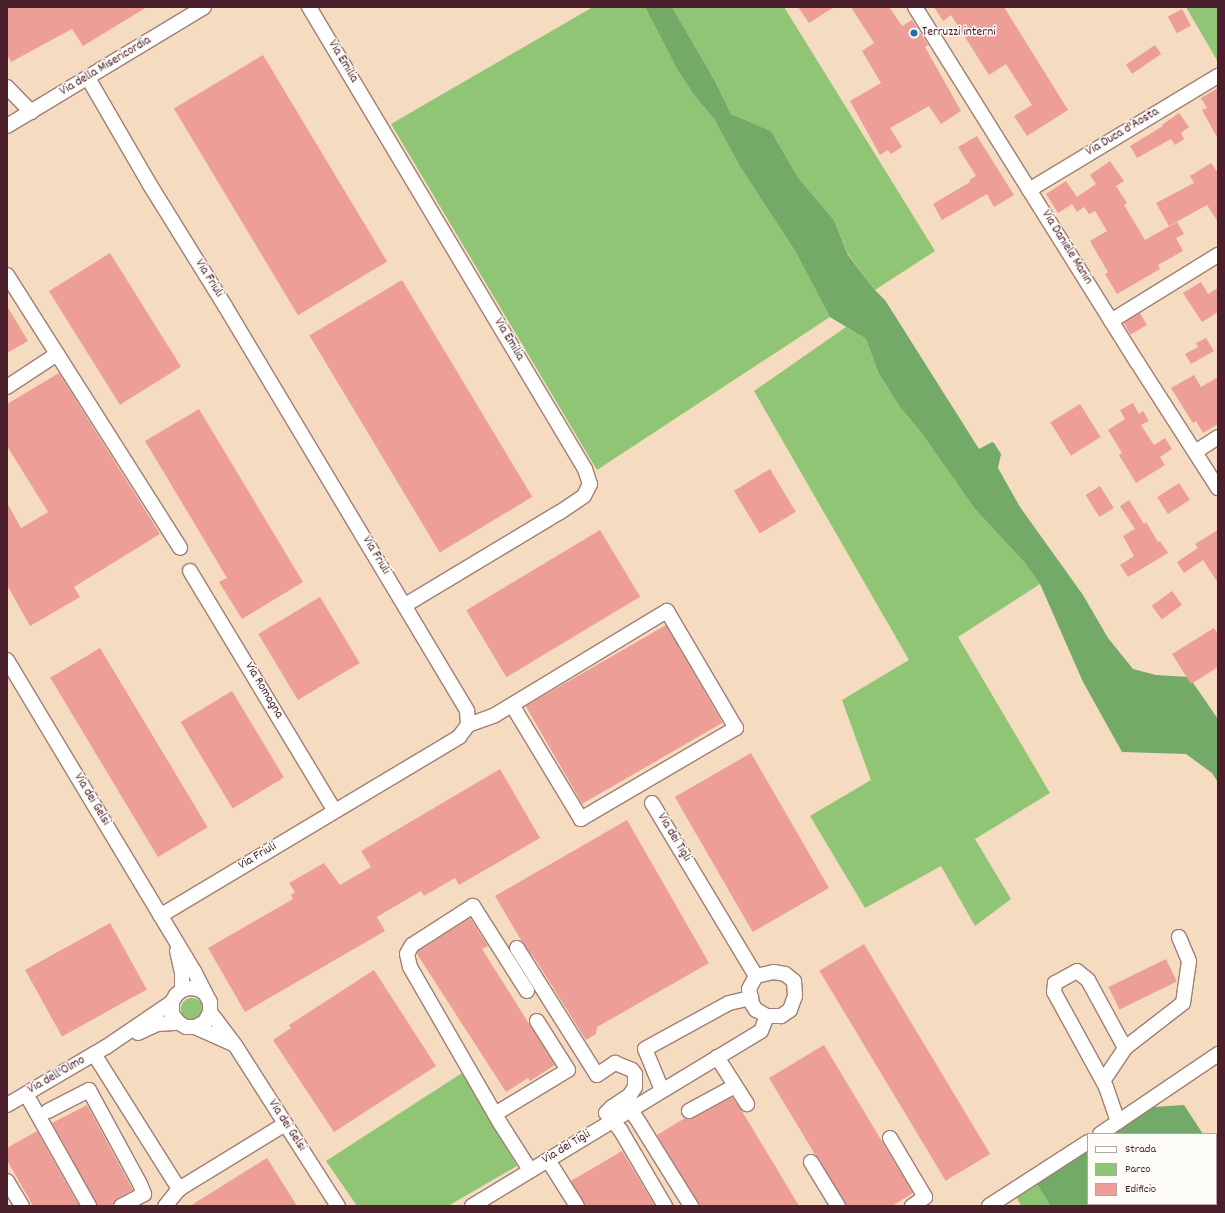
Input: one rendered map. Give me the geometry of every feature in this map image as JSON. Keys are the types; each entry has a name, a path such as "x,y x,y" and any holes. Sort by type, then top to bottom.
{"street":[{"name":"Via della Misericordia","path":"7,126 204,7"},
{"name":"Via Emilia","path":"309,7 581,462 590,484 584,496 566,508 405,605"},
{"name":"Via Daniele Manin","path":"915,7 1218,488"},
{"name":"Via Duca d'Aosta","path":"1029,190 1218,76"},
{"name":"Via Friuli","path":"88,78 150,185 405,605 467,711 468,725 459,737 160,916"},
{"path":"7,87 31,112"},
{"path":"1111,320 1218,255"},
{"path":"7,275 180,548"},
{"path":"7,387 57,354"},
{"path":"1195,452 1218,437"},
{"name":"Via Romagna","path":"190,571 335,811"},
{"path":"468,725 496,715 512,705 667,611 736,728 581,819 512,705"},
{"name":"Via dei Gelsi","path":"7,660 176,941 205,993"},
{"name":"Via dei Tigli","path":"652,803 756,976"},
{"path":"527,991 473,906 412,945 407,954 410,967 495,1114 530,1170"},
{"path":"1103,1080 1126,1048 1183,1003 1189,961 1179,937"},
{"path":"176,941 182,973 182,990"},
{"path":"516,948 597,1075 615,1063 632,1070 635,1074 635,1087 630,1095 606,1113 611,1121 621,1131 666,1206"},
{"path":"1118,1122 1115,1108 1103,1080 1054,992 1055,984 1077,971 1088,980 1126,1048"},
{"path":"774,972 785,974 794,981 795,996 790,1010 781,1016 767,1016 756,1010 752,1004 749,988 756,976 774,972"},
{"path":"195,1027 205,1022 210,1012 210,1002 205,993 198,989 190,988 182,990 176,995 172,1002 172,1014 179,1023 186,1027 195,1027 235,1045"},
{"path":"662,1090 645,1049 729,1003 751,998"},
{"name":"Via dell'Olmo","path":"7,1105 100,1050 172,1002"},
{"name":"Via dei Gelsi","path":"210,1012 235,1045 338,1206"},
{"name":"Via dei Tigli","path":"472,1206 761,1031 767,1016"},
{"path":"495,1114 568,1070 537,1020"},
{"name":"Via dell'Olmo","path":"100,1050 157,1024 179,1023"},
{"path":"100,1050 174,1200 285,1124"},
{"path":"1102,1133 1218,1054"},
{"path":"717,1057 747,1104"},
{"path":"690,1111 735,1086"},
{"path":"48,1112 89,1090 144,1194 122,1206"},
{"path":"26,1094 89,1206"},
{"path":"630,1110 691,1206"},
{"path":"890,1138 925,1197 912,1206"},
{"path":"989,1206 1087,1143"},
{"path":"548,1160 577,1206"},
{"path":"811,1162 838,1206"},
{"path":"7,1181 22,1206"}],"green space":[{"path":"593,7 645,7 677,69 694,95 714,119 739,165 795,251 830,317 597,470 391,124"},
{"path":"645,7 672,7 715,81 731,114 771,131 799,179 834,220 848,255 875,290 885,300 979,449 992,442 994,443 1001,454 998,468 1020,507 1083,595 1108,638 1133,669 1156,675 1189,677 1218,719 1218,782 1212,773 1186,754 1122,752 1083,682 1040,584 1025,563 975,509 920,431 899,406 878,372 866,339 830,317 795,251 739,165 714,119 694,95 677,69"},
{"path":"672,7 784,7 935,251 875,290 848,254 834,220 799,179 771,131 731,114 715,81"},
{"path":"1186,7 1218,7 1218,62"},
{"path":"846,327 866,339 878,372 899,406 920,431 975,509 1025,563 1040,584 958,637 1050,793 975,839 1011,899 975,926 941,866 865,908 810,816 871,780 842,700 909,660 754,391"},
{"path":"192,998 200,1001 203,1009 200,1017 192,1020 184,1017 181,1009 184,1001"},
{"path":"462,1073 517,1166 448,1206 357,1206 326,1161"},
{"path":"1184,1105 1202,1133 1110,1133 1153,1107"},
{"path":"1087,1147 1087,1205 1094,1205 1051,1206 1034,1179"},
{"path":"1217,1156 1218,1206 1184,1206 1217,1205"},
{"path":"1034,1179 1087,1204 1087,1205 1215,1206 1021,1206 1016,1196"}],"building":[{"path":"7,7 147,7 83,46 72,29 11,62 7,54"},
{"path":"798,7 834,7 809,23"},
{"path":"851,7 889,7 902,26 912,20 928,45 925,47 961,111 941,124 929,106 890,128 902,147 891,154 888,150 880,155 850,101 881,83 862,51 874,43"},
{"path":"934,7 1004,7 1068,110 1027,136 1014,116 1032,105 1006,64 989,75 951,15 943,21"},
{"path":"1182,9 1191,26 1177,33 1168,17"},
{"path":"1155,45 1161,54 1132,74 1126,65"},
{"path":"263,55 387,262 298,315 174,109"},
{"path":"1218,88 1218,139 1202,110 1207,108 1201,98"},
{"path":"1179,113 1189,127 1181,133 1184,139 1175,145 1171,139 1137,158 1130,146 1163,126 1162,125"},
{"path":"977,136 1014,195 994,207 987,194 942,220 933,204 970,182 969,180 976,176 958,147"},
{"path":"1110,161 1124,181 1116,186 1127,203 1124,205 1145,240 1177,222 1184,234 1176,238 1183,251 1158,265 1160,269 1117,294 1105,274 1108,272 1090,241 1107,231 1095,211 1089,214 1084,207 1077,212 1072,204 1058,213 1046,194 1066,181 1077,197 1096,184 1090,175"},
{"path":"1211,163 1218,173 1218,222 1207,205 1169,226 1156,203 1194,183 1190,176"},
{"path":"110,253 181,367 120,405 49,291"},
{"path":"402,280 532,497 440,552 309,336"},
{"path":"1201,282 1208,294 1218,288 1218,312 1202,322 1183,293"},
{"path":"7,306 28,341 7,353"},
{"path":"1140,313 1147,325 1131,335 1124,323"},
{"path":"1206,338 1214,351 1191,364 1185,354 1198,347 1196,343"},
{"path":"59,373 160,534 74,587 80,597 30,626 7,585 7,503 21,528 48,512 7,446 7,404"},
{"path":"1194,375 1201,387 1218,377 1218,424 1203,433 1196,421 1193,423 1171,388"},
{"path":"1133,403 1139,414 1143,411 1149,421 1141,425 1154,445 1165,438 1172,449 1160,457 1165,465 1136,483 1119,455 1122,453 1108,430 1125,419 1120,410"},
{"path":"1080,404 1101,437 1071,456 1050,423"},
{"path":"199,409 303,582 242,619 219,582 227,578 145,441"},
{"path":"770,469 796,512 760,533 734,491"},
{"path":"1179,483 1190,500 1168,514 1157,497"},
{"path":"1100,486 1114,508 1099,517 1086,495"},
{"path":"1129,500 1144,524 1146,522 1158,542 1160,541 1168,553 1128,577 1120,565 1134,556 1123,536 1135,529 1120,506"},
{"path":"600,530 640,597 506,677 466,610"},
{"path":"1218,530 1218,583 1203,560 1184,573 1177,562 1198,548 1195,544"},
{"path":"1172,591 1182,605 1162,619 1152,606"},
{"path":"320,597 360,663 298,700 258,634"},
{"path":"666,625 722,723 582,804 526,706"},
{"path":"1214,628 1218,634 1218,667 1191,684 1172,654"},
{"path":"100,648 208,827 158,857 50,678"},
{"path":"232,691 284,778 233,808 181,722"},
{"path":"751,753 829,888 753,932 675,797"},
{"path":"500,769 540,838 459,885 455,878 424,896 421,891 377,917 385,931 245,1012 208,948 293,899 291,895 295,892 289,883 324,863 340,885 371,867 361,851"},
{"path":"627,820 709,963 597,1027 596,1034 586,1040 537,962 521,940 495,896"},
{"path":"470,918 488,946 482,949 555,1065 530,1081 528,1078 506,1092 417,954 418,951"},
{"path":"110,923 147,989 62,1036 25,970"},
{"path":"864,944 990,1154 946,1181 819,971"},
{"path":"1166,959 1177,981 1119,1010 1108,987"},
{"path":"374,970 436,1066 334,1132 273,1040 291,1028 289,1025"},
{"path":"824,1045 913,1193 892,1206 846,1206 769,1078"},
{"path":"732,1097 799,1206 699,1206 657,1135 685,1118 693,1118"},
{"path":"87,1105 133,1190 117,1199 111,1206 97,1206 52,1123"},
{"path":"37,1131 79,1206 33,1206 7,1160 7,1148"},
{"path":"622,1151 655,1206 585,1206 571,1181"},
{"path":"267,1158 297,1206 190,1206"}],"place":[{"name":"Terruzzi interni","path":"914,33"}]}
